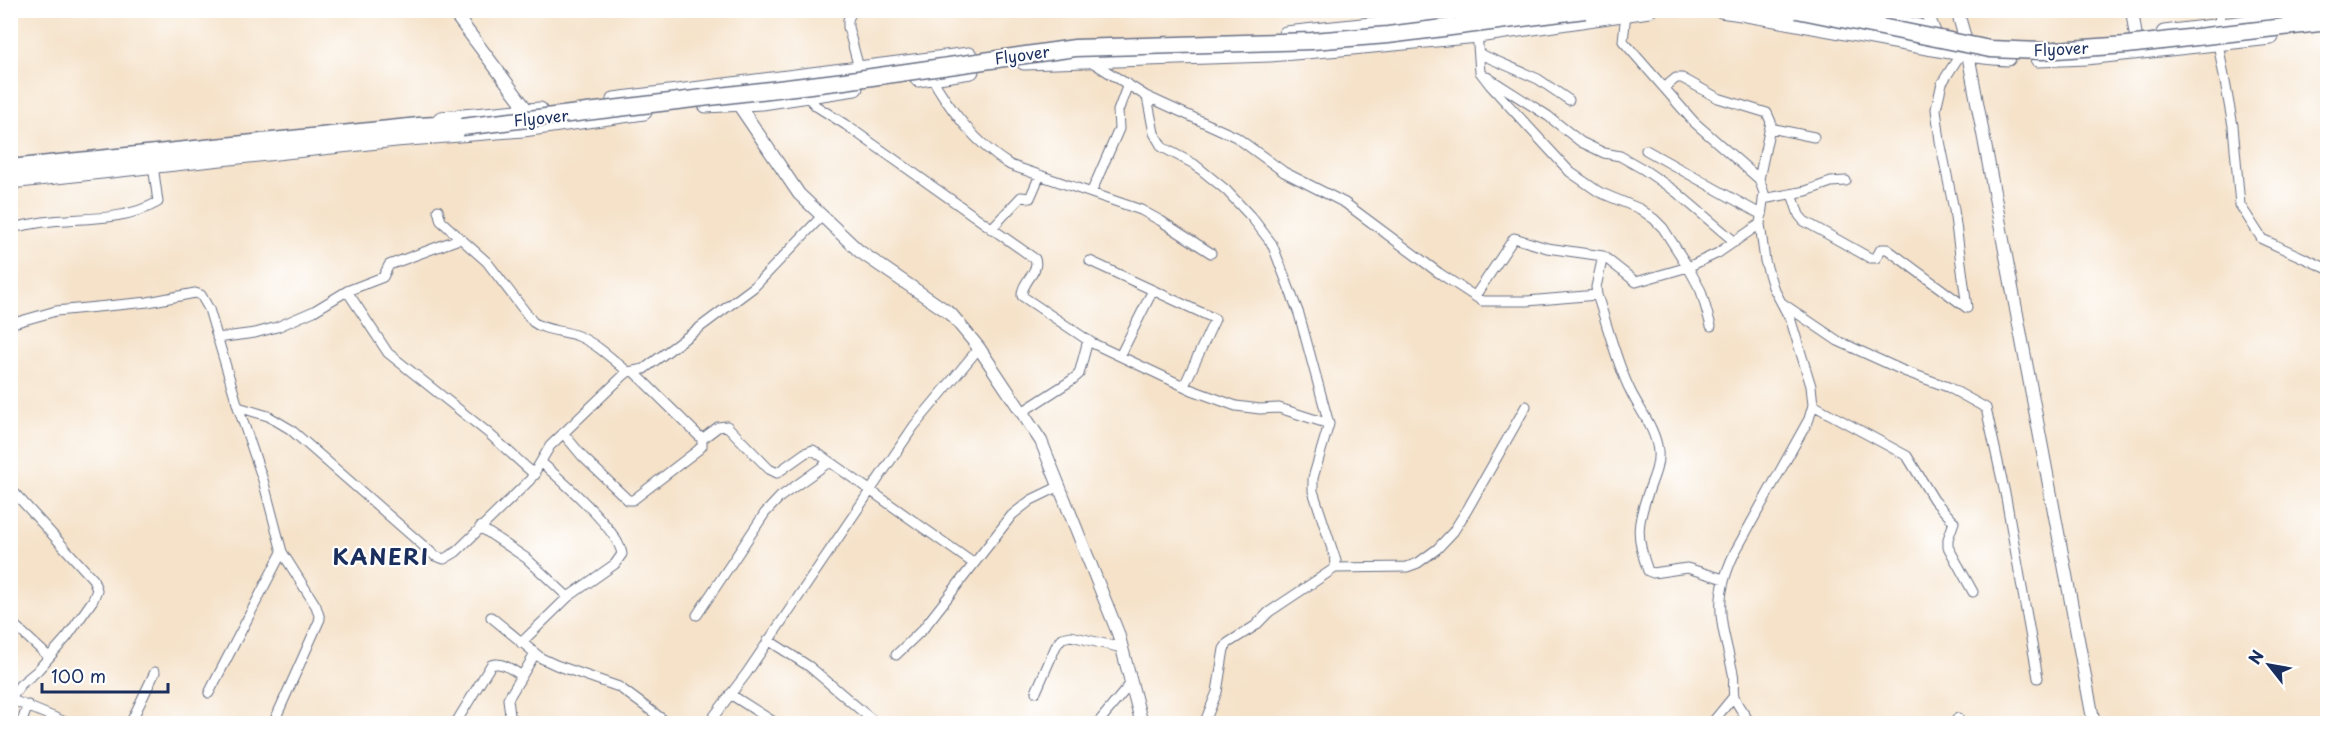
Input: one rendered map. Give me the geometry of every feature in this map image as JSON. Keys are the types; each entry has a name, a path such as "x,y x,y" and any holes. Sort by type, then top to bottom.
{"highway":[{"name":"Flyover","path":"10,175 462,127 844,81 1075,48 1312,41 1388,35 1585,10"},
{"name":"Flyover","path":"1797,10 1990,49 2042,51 2127,45 2328,22"},
{"name":"Flyover","path":"10,168 419,126 453,124 462,127"}],"main road":[{"path":"76,161 96,153 529,111 1084,41 1302,33 1395,17 1475,15 1514,10"},
{"path":"10,181 396,138 537,127 682,106 737,103 805,95 1028,62 1270,54 1478,34 1649,10"},
{"path":"1722,10 1962,45 1987,40 2042,52"},
{"path":"1846,10 1934,31 1988,57 2137,44 2218,43 2328,30"},
{"path":"2137,44 2219,18 2328,13"}],"street":[{"path":"452,10 529,111 537,127"},
{"path":"842,10 850,15 864,86"},
{"path":"1926,10 1934,31"},
{"path":"1957,10 2094,723"},
{"path":"2132,10 2137,44"},
{"path":"1626,12 1623,41 1694,122 1759,179 1764,193 1761,219 1764,261 1773,287 1791,321 1802,351 1813,405 1809,419 1735,552 1724,579 1719,607 1734,678 1734,696 1751,723"},
{"path":"1475,15 1480,72 1570,172 1599,192 1640,209 1663,228 1701,291 1711,326"},
{"path":"1395,17 1401,42"},
{"path":"2219,18 2218,43 2233,126 2240,206 2262,240 2328,269"},
{"path":"1084,41 1088,59 1147,97 1236,137 1284,172 1345,203 1439,273 1482,301 1527,301 1597,295"},
{"path":"1792,194 1799,215 1804,221 1870,258 1876,258 1881,249 1887,249 1967,308 1954,210 1936,109 1942,82 1958,58 1962,45"},
{"path":"1480,54 1538,79 1569,100"},
{"path":"924,61 931,77 957,116 998,158 1010,165 1151,215 1211,253"},
{"path":"1480,72 1548,116 1581,142 1604,153 1620,156 1643,169 1675,191 1735,242"},
{"path":"797,77 805,95 816,106 1035,259 1037,263 1022,291 1025,299 1088,340 1184,386 1236,406 1260,409 1279,408 1329,424"},
{"path":"1664,88 1679,77 1718,98 1767,112 1771,123 1759,179"},
{"path":"1091,193 1119,129 1118,111 1128,84"},
{"path":"727,86 799,194 859,251 951,314 978,348 1041,441 1114,623 1142,723"},
{"path":"1147,97 1154,133 1162,147 1194,164 1226,190 1272,244 1299,314 1329,424 1313,478 1313,491 1336,561 1335,568"},
{"path":"1770,128 1814,137"},
{"path":"1646,150 1761,219"},
{"path":"10,228 50,221 96,218 140,210 153,205 158,202 153,165"},
{"path":"991,229 1021,197 1030,198 1040,175"},
{"path":"1763,199 1792,194 1831,182 1846,181"},
{"path":"438,210 441,221 487,262 533,322 543,328 580,337 595,345 631,372 702,439 702,446 633,500 628,500 563,433"},
{"path":"238,406 268,416 290,429 440,558 444,559 456,552 535,475 545,453 563,433 631,372 644,369 754,287 822,216"},
{"path":"1475,296 1514,238 1547,248 1603,256 1636,282 1688,267 1718,253 1735,242 1761,219"},
{"path":"217,338 255,333 286,323 314,311 347,291 383,277 389,265 459,238"},
{"path":"1603,256 1596,286 1597,295 1629,389 1650,424 1656,440 1658,464 1641,513 1638,531 1648,571 1653,573 1687,568 1724,579"},
{"path":"1090,261 1216,321 1184,386"},
{"path":"1120,356 1153,290"},
{"path":"347,291 388,353 487,432 535,475"},
{"path":"10,324 56,310 148,302 195,293 206,299 263,480 282,552 316,606 320,619 273,723"},
{"path":"1780,301 1838,341 1904,371 1948,387 1986,408 2006,498 2038,678"},
{"path":"1022,412 1072,381 1079,374 1088,340"},
{"path":"708,723 768,640 914,426 978,348"},
{"path":"1813,405 1907,456 1930,493 1954,522 1948,539 1948,547 1973,592"},
{"path":"1204,723 1217,692 1224,648 1228,643 1246,633 1269,612 1335,568 1407,567 1419,563 1437,549 1453,532 1467,510 1526,406"},
{"path":"702,439 718,427 727,426 769,469 777,473 809,450 816,451 973,563"},
{"path":"521,643 568,597 615,564 620,558 621,548 579,496 541,462"},
{"path":"698,615 765,513 780,497 830,462"},
{"path":"896,655 923,629 1012,515 1032,500 1060,486"},
{"path":"10,488 95,584 97,590 93,600 68,637 20,685 11,699 70,723"},
{"path":"480,527 526,558 568,597"},
{"path":"209,693 282,552"},
{"path":"491,617 535,654 556,665 619,687 669,723"},
{"path":"10,621 49,657"},
{"path":"1036,692 1062,638 1071,636 1122,648"},
{"path":"768,640 810,667 877,723"},
{"path":"511,723 508,699 535,654"},
{"path":"454,723 491,665 496,663 503,665 521,675"},
{"path":"130,723 155,672"},
{"path":"1097,723 1131,683"},
{"path":"730,694 777,723"},
{"path":"1711,723 1734,696"},
{"path":"21,723 28,705"}],"district":[{"name":"KANERI","path":"381,557"}]}
